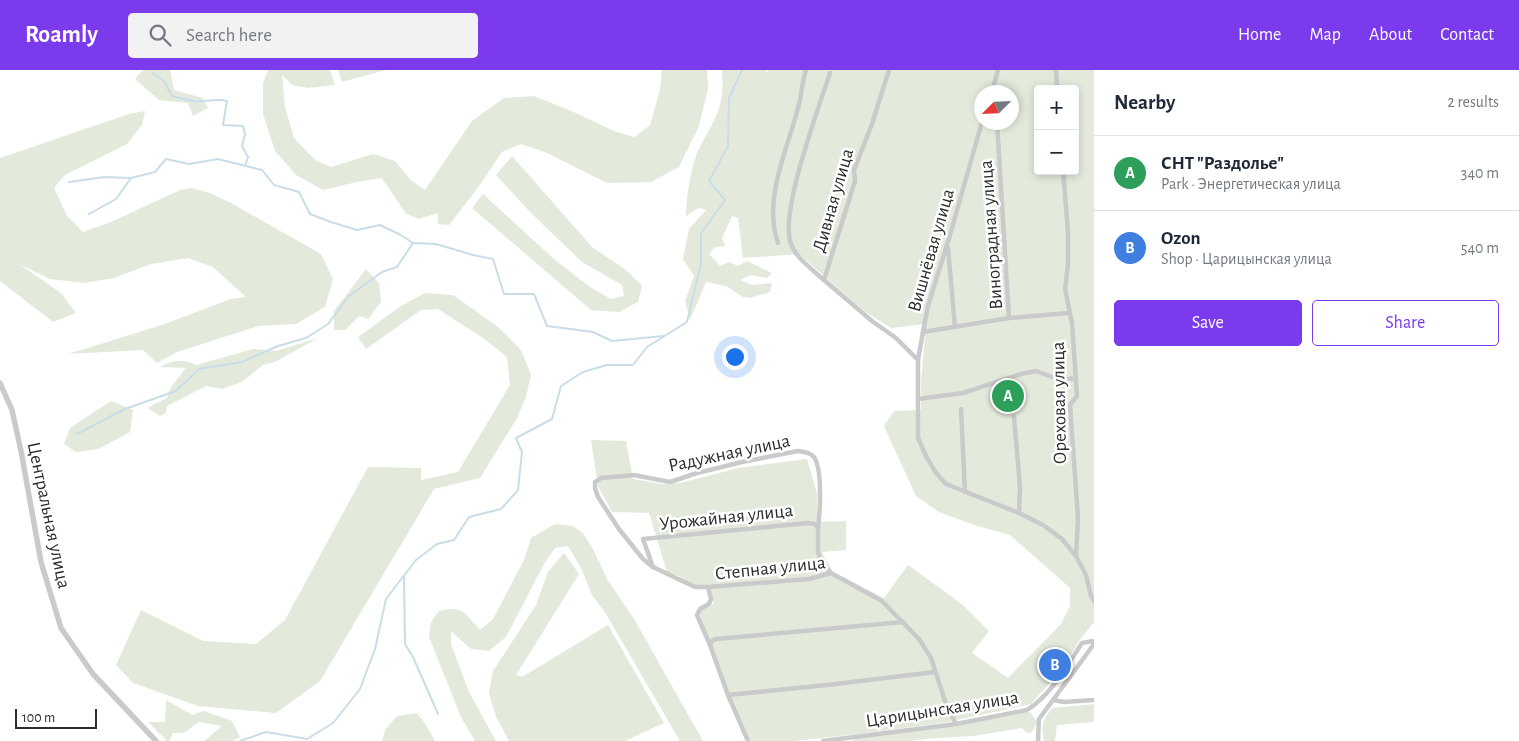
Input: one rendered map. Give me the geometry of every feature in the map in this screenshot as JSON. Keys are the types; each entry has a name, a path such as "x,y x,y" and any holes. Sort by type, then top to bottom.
{"street":[{"path":"778,243 773,216 774,194 800,102 806,70"},
{"name":"Дивная улица","path":"889,70 872,124 854,170 855,181 824,280 872,321 896,338 918,360"},
{"path":"994,85 998,70"},
{"path":"1056,70 1057,85"},
{"path":"824,280 799,256 790,243 788,224 796,180 830,73"},
{"name":"Вишнёвая улица","path":"980,130 948,244 928,306 923,332 1009,318"},
{"name":"Виноградная улица","path":"997,130 1009,318 1068,312"},
{"name":"Ореховая улица","path":"1063,175 1068,232 1068,264 1065,289 1068,312 1072,323 1077,396 1070,405 1078,518 1076,556 1086,575 1094,602"},
{"path":"948,244 955,327"},
{"path":"923,332 918,360 918,438 936,473 946,484 1043,525 1062,539 1076,556"},
{"path":"918,399 963,393 1036,371 1060,380 1076,378"},
{"name":"Центральная улица","path":"0,383 12,410 41,562 61,628 93,674 156,741"},
{"path":"961,409 966,492"},
{"path":"1014,417 1020,487 1019,514"},
{"name":"Радужная улица","path":"653,567 643,560 619,529 598,497 595,482 601,478 634,475 670,482 742,462 798,451 806,452 813,456 817,462 820,489 818,527"},
{"name":"Урожайная улица","path":"653,567 643,539 808,523 816,524 818,527 818,552 822,564 831,573"},
{"path":"653,567 695,587 708,587"},
{"name":"Степная улица","path":"748,741 697,615 700,609 709,604 711,599 708,587 809,579 831,573 882,601 919,639 931,658 946,704 956,724"},
{"path":"710,645 716,639 903,622"},
{"name":"Царицынская улица","path":"823,741 956,724 1027,710 1035,705 1050,689 1082,642 1094,643"},
{"path":"1038,741 1039,719 1094,643"},
{"path":"728,695 935,672"},
{"path":"1053,700 1064,702 1094,700"}],"shaded area":[{"path":"143,70 170,70 174,90 203,98 208,108 193,116 188,103 159,100 135,79"},
{"path":"268,70 330,70 335,85 308,88 292,85 282,75 285,107 294,138 315,160 331,167 373,154 395,161 411,180 425,190 472,121 504,98 534,96 614,131 634,137 650,125 660,90 662,70 707,70 708,88 699,126 679,167 651,182 607,183 545,152 521,144 502,152 477,189 449,225 438,224 438,213 419,219 406,214 382,178 323,190 296,175 275,151 263,114 263,83"},
{"path":"338,70 386,70 342,82"},
{"path":"722,70 766,70 768,72 768,70 1094,70 1094,622 1079,641 1064,667 1031,704 948,722 858,734 794,741 748,741 727,691 699,612 714,604 708,585 692,585 679,576 667,572 649,513 612,512 598,486 591,440 626,441 633,479 663,484 680,483 738,468 807,459 817,493 817,522 846,521 846,550 822,552 833,572 884,598 908,565 963,605 989,631 972,653 1008,678 1061,624 1070,606 1070,588 1010,535 974,525 939,512 916,496 884,426 894,411 921,410 921,383 926,324 891,328 864,311 799,254 743,258 738,218 732,216 722,238 725,246 715,247 709,254 720,266 729,262 738,266 747,261 772,273 767,278 751,275 740,280 752,285 772,283 770,292 750,298 743,297 726,286 706,282 690,320 685,301 694,276 683,259 689,229 706,210 699,208 686,216 688,192 695,157 718,111 722,94"},
{"path":"145,111 142,125 127,144 65,175 54,188 67,216 83,232 111,222 180,190 192,188 210,193 321,254 333,279 325,307 296,324 258,326 177,352 157,363 143,350 68,354 162,325 231,299 246,297 213,267 188,258 151,264 114,278 84,283 50,279 19,264 61,293 76,313 53,322 0,281 0,158 129,114"},
{"path":"512,156 592,247 626,270 642,286 638,302 619,312 591,310 472,208 483,194 555,260 590,287 611,299 624,296 622,285 582,262 531,213 496,175"},
{"path":"366,269 379,283 381,302 368,319 359,316 345,330 334,330 334,311"},
{"path":"425,293 453,295 498,327 521,350 531,375 526,397 517,418 480,478 434,489 320,681 276,713 198,706 133,683 116,665 141,610 203,641 256,644 285,620 368,467 421,468 421,480 458,472 510,385 507,357 483,338 438,309 421,310 366,349 358,337 401,306"},
{"path":"318,338 275,362 263,365 242,382 222,389 206,386 167,406 166,413 160,416 147,408 167,398 171,387 186,368 160,367 169,363 182,361 196,365 253,349 276,351"},
{"path":"111,401 133,410 130,432 98,449 76,452 64,444 70,428"},
{"path":"555,524 573,526 583,533 607,579 634,619 703,741 680,741 606,614 592,595 581,568 568,546 555,548 544,564 506,637 489,651 471,649 451,631 451,644 469,692 496,741 475,741 461,717 429,637 431,622 439,611 454,609 467,615 480,630 493,619 524,560 531,538"},
{"path":"564,553 579,574 516,675 522,677 608,625 664,723 625,741 509,741 496,717 489,693 493,671 536,605 548,572"},
{"path":"166,700 192,715 204,711 232,721 240,737 232,741 204,741 222,726 199,722 184,733 173,733 169,741 167,741 148,722 165,722"},
{"path":"1094,704 1094,722 1057,725 1055,741 1044,741 1043,723 1052,708"},
{"path":"1030,712 1037,722 1032,732 1027,733 1022,728 973,736 909,741 852,741 856,737"},
{"path":"417,713 435,741 382,741 385,730 397,716"}],"waterway":[{"path":"240,741 266,732 307,739 333,723 360,689 375,649 386,599 416,560 437,544 454,540 469,517 501,509 518,490 522,452 516,438 552,419 561,386 583,372 607,365 633,365 647,347 687,322 701,263 701,233 725,200 709,181 728,146 729,98 742,70"},
{"path":"152,73 164,81 172,96 195,101 227,101 223,125 243,126 245,134 242,146 248,157 245,166"},
{"path":"89,214 116,199 131,178 155,172 166,159 189,164 218,159 262,170 274,185 299,192 310,214 357,230 380,225 413,243"},
{"path":"69,182 105,177 131,178"},
{"path":"77,434 125,409 176,391 199,369 242,362 278,346 306,338 328,324 349,296 382,272 397,267 413,243 436,244 493,259 504,294 534,294 547,326 593,332 612,341 663,336"},
{"path":"404,577 405,644 413,657 438,714"}],"place":[{"name":"СНТ \"Раздолье\"","path":"1008,396"},
{"name":"Ozon","path":"1055,665"}]}
